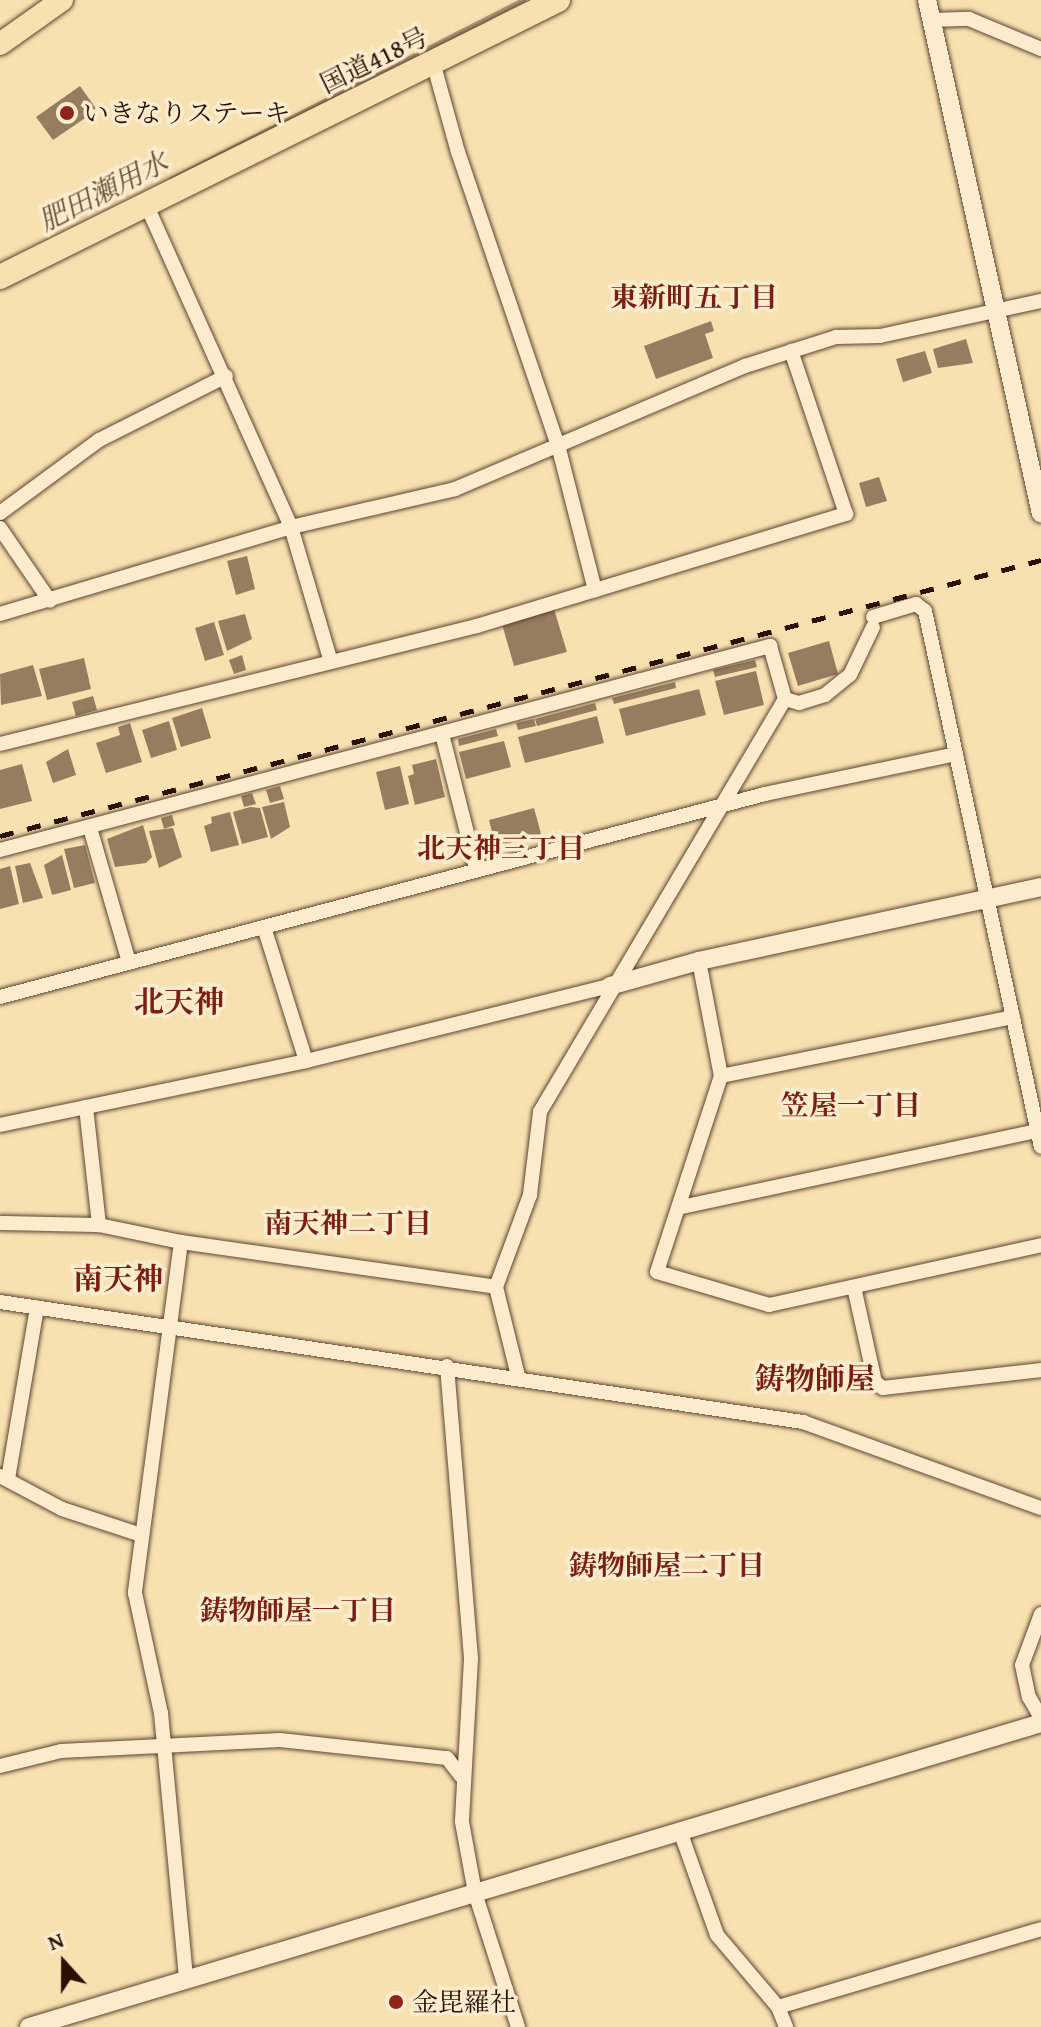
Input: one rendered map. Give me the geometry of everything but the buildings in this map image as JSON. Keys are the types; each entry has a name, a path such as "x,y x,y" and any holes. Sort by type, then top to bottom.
{"highway":[{"name":"国道418号","path":"0,277 558,0"}],"main road":[{"path":"0,44 62,0"}],"street":[{"path":"927,0 1041,514"},
{"path":"932,20 969,19 1041,49"},
{"path":"433,62 458,152 558,445 595,590"},
{"path":"146,204 226,376 291,527 330,659"},
{"path":"0,614 291,527 455,489 791,351 836,337 880,336 998,314 1041,301"},
{"path":"0,744 330,659 477,626 846,514 791,351"},
{"path":"0,513 99,440 226,376"},
{"path":"0,528 50,601"},
{"path":"785,699 799,703 825,695 850,675 873,622 916,604 925,611 1041,1147"},
{"path":"0,850 770,646 785,699 610,986 540,1112 530,1195 496,1287 518,1376"},
{"path":"442,734 476,868"},
{"path":"0,997 476,868 719,807 956,754"},
{"path":"90,828 129,962"},
{"path":"0,1125 306,1061 699,961 1041,887"},
{"path":"264,927 306,1061"},
{"path":"699,961 721,1076 682,1207 657,1272 769,1305 1041,1245"},
{"path":"721,1076 1013,1017"},
{"path":"86,1107 99,1225"},
{"path":"682,1207 1038,1131"},
{"path":"0,1223 99,1225 181,1242 496,1287"},
{"path":"181,1242 166,1326 135,1593 161,1713 186,1979"},
{"path":"854,1287 875,1382 883,1388 1041,1370"},
{"path":"0,1302 518,1376 803,1422 1041,1508"},
{"path":"37,1307 4,1477 62,1509 141,1535"},
{"path":"447,1366 471,1659 461,1776 462,1822 475,1893 518,2027"},
{"path":"29,2027 1041,1721 1029,1697 1022,1665 1041,1614"},
{"path":"0,1766 61,1751 280,1740 447,1758 461,1776"},
{"path":"680,1831 717,1935 778,2007 786,2027"},
{"path":"778,2007 1041,1929"}],"waterway":[{"name":"肥田瀬用水","path":"171,179 523,0"}],"railway":[{"path":"0,836 1041,560"}],"place":[{"name":"いきなりステーキ","path":"67,113"},
{"name":"金毘羅社","path":"396,2002"}],"district":[{"name":"東新町五丁目","path":"694,297"},
{"name":"北天神三丁目","path":"501,848"},
{"name":"北天神","path":"179,1001"},
{"name":"笠屋一丁目","path":"851,1105"},
{"name":"南天神二丁目","path":"348,1223"},
{"name":"南天神","path":"118,1278"},
{"name":"鋳物師屋","path":"815,1378"},
{"name":"鋳物師屋二丁目","path":"667,1565"},
{"name":"鋳物師屋一丁目","path":"298,1610"}]}
